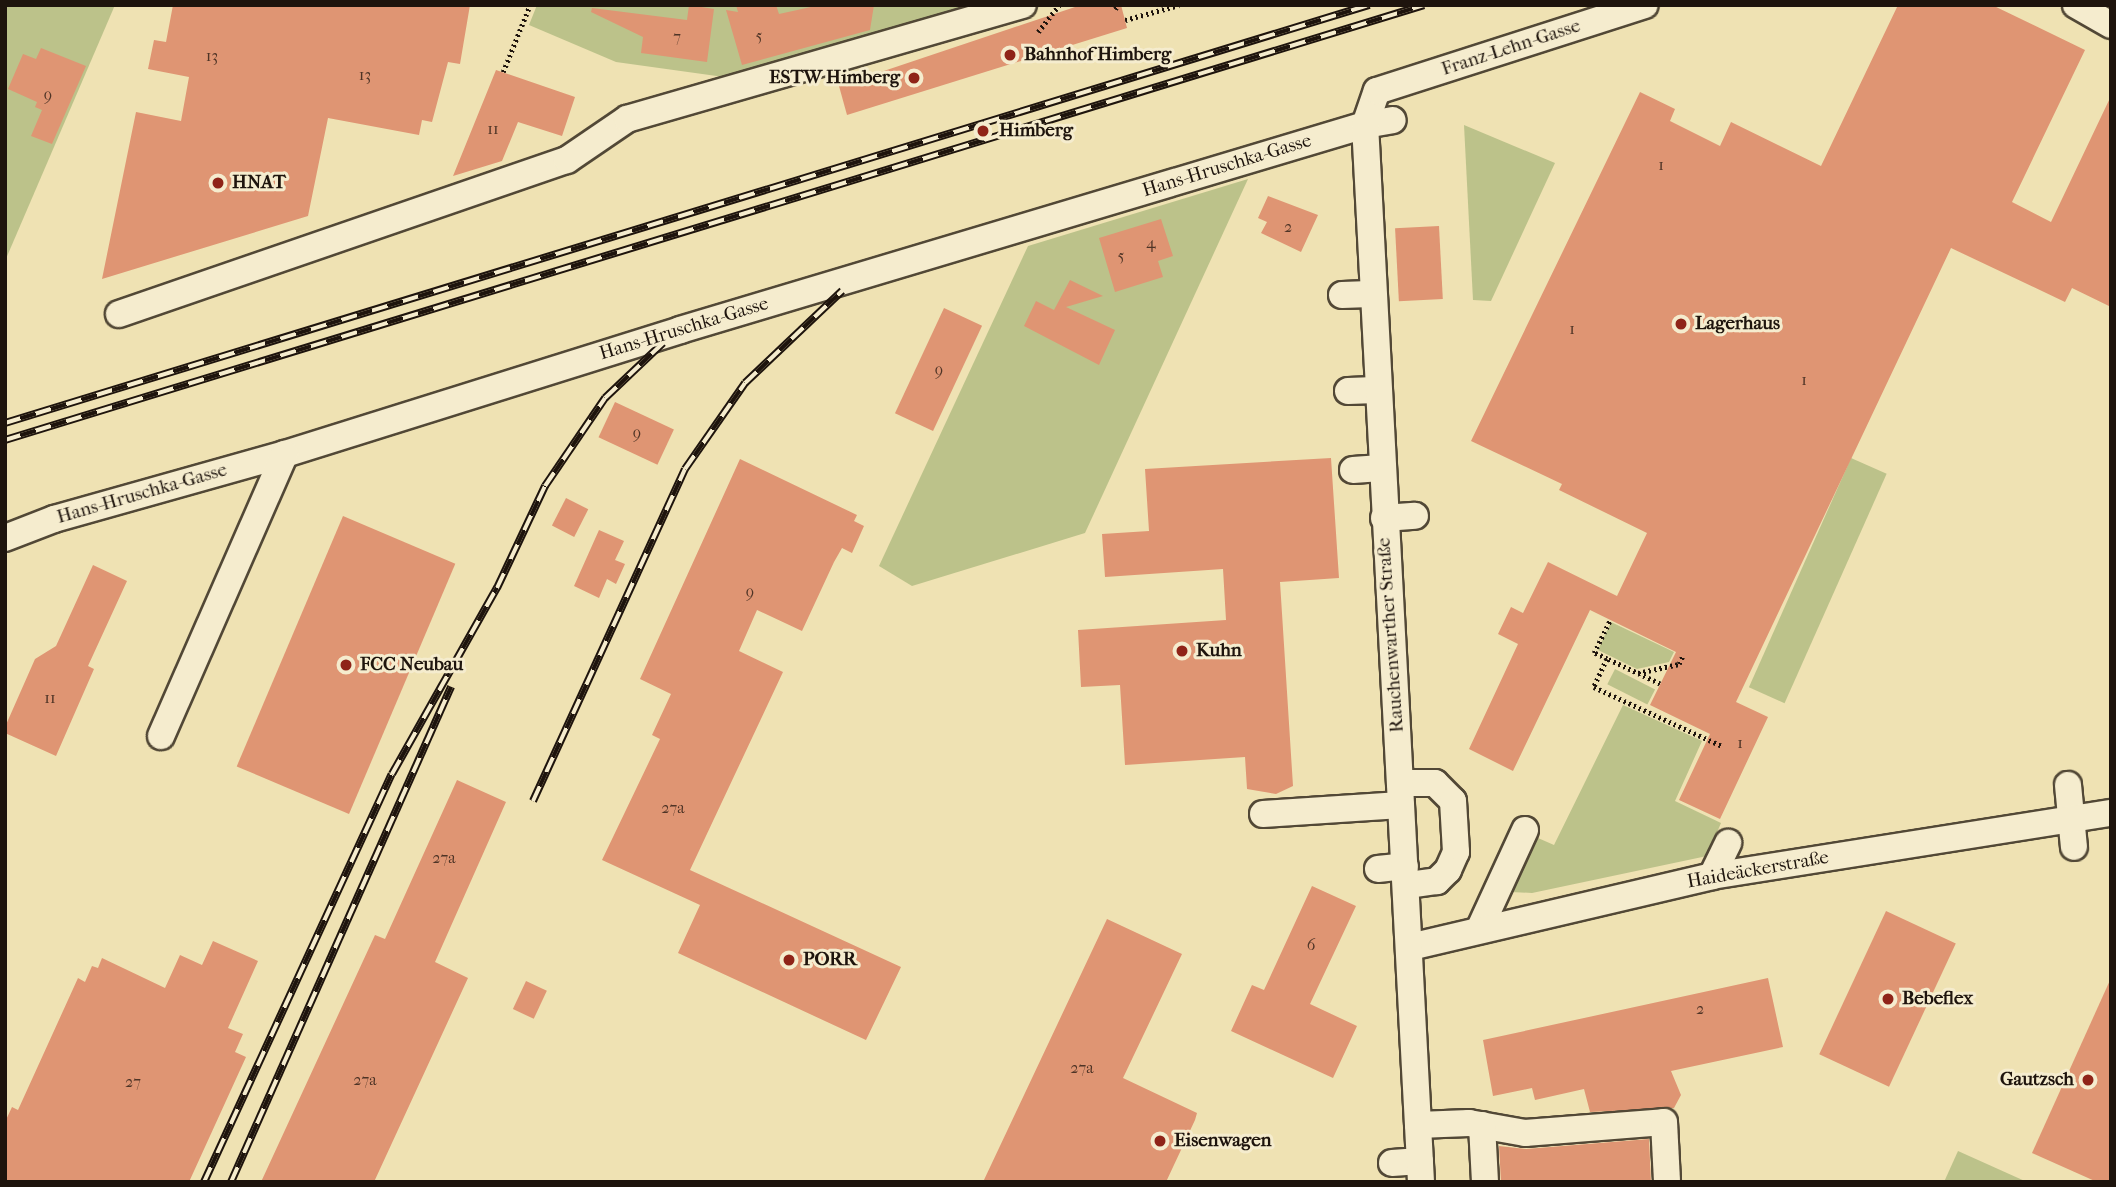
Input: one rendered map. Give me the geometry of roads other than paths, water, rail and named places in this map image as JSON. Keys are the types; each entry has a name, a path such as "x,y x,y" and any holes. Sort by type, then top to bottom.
{"street":[{"path":"119,314 567,160 627,119 1023,5"},
{"name":"Franz-Lehn-Gasse","path":"1377,91 1645,5"},
{"path":"2076,5 2111,24"},
{"name":"Rauchenwarther Straße","path":"1377,91 1365,125 1370,294 1406,876 1421,1172"},
{"name":"Hans-Hruschka-Gasse","path":"5,538 54,519 285,454 1365,125 1393,120"},
{"path":"1342,295 1370,294"},
{"path":"1348,391 1376,390"},
{"path":"161,736 285,454"},
{"path":"1353,470 1381,468"},
{"path":"1384,518 1415,516"},
{"path":"1263,814 1401,794 1442,778 1453,801 1454,857 1441,880 1378,869"},
{"path":"2068,785 2074,847"},
{"name":"Haideäckerstraße","path":"1410,947 1712,876 2111,813"},
{"path":"1479,930 1525,830"},
{"path":"1712,876 1728,843"},
{"path":"1418,1125 1482,1125 1525,1133 1664,1122 1667,1182"},
{"path":"1482,1125 1485,1182"},
{"path":"1392,1163 1421,1172"}],"railway":[{"path":"5,423 1369,5"},
{"path":"5,440 1424,5"},
{"path":"533,801 685,469 745,383 842,291"},
{"path":"204,1182 392,774 497,588 545,486 605,398 663,343"},
{"path":"231,1182 451,687"}],"place":[{"name":"Bahnhof Himberg","path":"1010,55"},
{"name":"ESTW Himberg","path":"914,78"},
{"name":"Himberg","path":"983,131"},
{"name":"HNAT","path":"218,183"},
{"name":"Lagerhaus","path":"1681,324"},
{"name":"Kuhn","path":"1182,651"},
{"name":"FCC Neubau","path":"346,665"},
{"name":"PORR","path":"789,960"},
{"name":"Bebeflex","path":"1888,999"},
{"name":"Gautzsch","path":"2088,1080"},
{"name":"Eisenwagen","path":"1160,1141"}]}
